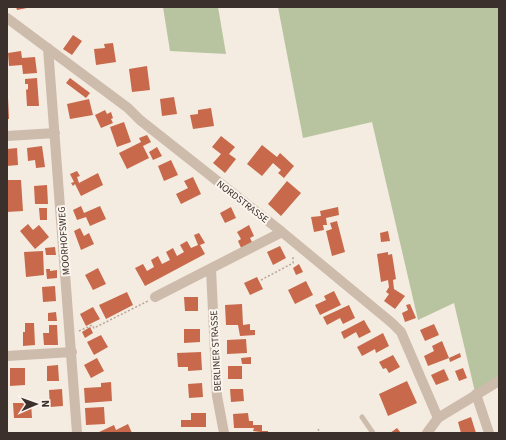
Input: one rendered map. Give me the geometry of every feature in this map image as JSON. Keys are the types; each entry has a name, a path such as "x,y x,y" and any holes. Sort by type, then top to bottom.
{"street":[{"name":"NORDSTRASSE","path":"7,18 128,108 140,120 282,232 385,316 401,332 438,418"},
{"name":"MOORHOFSWEG","path":"48,48 77,433"},
{"path":"7,136 54,133"},
{"path":"155,297 282,232"},
{"name":"BERLINER STRASSE","path":"211,269 217,396 224,433"},
{"path":"7,356 72,352"},
{"path":"427,433 438,418 499,381"},
{"path":"476,394 489,433"}],"lane":[{"path":"362,417 373,433"}],"path":[{"path":"260,280 294,263 293,256"},
{"path":"70,335 92,324 94,328 155,297"},
{"path":"318,429 320,433"}],"green space":[{"path":"163,7 218,7 226,54 170,51"},
{"path":"278,7 499,7 499,378 475,392 454,303 418,320 372,122 303,138"}],"building":[{"path":"16,7 27,7 27,8 17,10"},
{"path":"73,35 82,41 72,55 63,49"},
{"path":"113,43 116,62 96,65 94,49 105,48 104,44"},
{"path":"21,51 22,58 35,57 37,73 23,74 22,65 9,66 8,53"},
{"path":"147,66 150,90 132,92 129,69"},
{"path":"37,78 39,106 27,106 26,90 28,89 28,84 25,84 25,79"},
{"path":"70,78 90,93 86,98 66,83"},
{"path":"174,97 177,114 162,116 160,99"},
{"path":"8,98 9,119 7,119"},
{"path":"89,99 93,115 70,119 67,104"},
{"path":"211,108 214,126 193,129 190,115 198,114 198,110"},
{"path":"105,110 107,114 111,112 113,118 111,119 113,123 101,128 95,115"},
{"path":"124,122 131,142 117,147 110,127"},
{"path":"147,135 151,142 143,146 149,158 127,169 119,153 141,142 139,138"},
{"path":"221,136 235,147 229,154 236,159 225,173 213,163 221,154 212,147"},
{"path":"262,145 277,157 280,153 294,166 284,178 278,173 281,170 273,163 262,176 247,164"},
{"path":"42,146 45,167 36,168 35,160 28,161 27,148"},
{"path":"157,147 162,156 153,160 149,152"},
{"path":"17,148 18,165 7,166 7,149"},
{"path":"171,160 178,175 164,181 158,166"},
{"path":"77,171 80,176 77,177 79,183 98,173 103,185 81,196 75,184 73,186 71,183 74,182 70,174"},
{"path":"193,177 201,194 181,204 176,194 188,188 184,181"},
{"path":"7,180 21,180 23,211 7,212"},
{"path":"287,181 301,193 281,216 268,204"},
{"path":"47,185 48,204 35,204 34,186"},
{"path":"81,206 84,213 100,206 106,219 90,226 86,217 77,220 73,210"},
{"path":"231,207 236,218 225,223 220,213"},
{"path":"338,207 339,215 326,218 327,225 323,225 324,230 314,232 311,217 321,216 320,211"},
{"path":"39,208 47,208 47,220 40,220"},
{"path":"337,221 345,252 332,256 326,231 332,229 330,223"},
{"path":"28,224 33,230 39,225 49,237 35,249 20,231"},
{"path":"249,225 254,236 250,238 253,244 242,250 238,241 241,239 237,232"},
{"path":"80,228 84,236 89,233 94,244 81,250 74,231"},
{"path":"388,231 390,241 381,242 380,233"},
{"path":"199,233 205,243 200,245 205,254 145,286 135,268 143,264 147,271 154,267 151,260 158,256 162,264 170,260 166,252 173,248 177,256 184,252 180,245 187,241 191,248 198,245 194,235"},
{"path":"280,246 286,258 273,265 267,252"},
{"path":"55,247 56,255 46,255 45,248"},
{"path":"43,251 44,275 26,277 24,252"},
{"path":"388,252 388,255 392,254 396,279 393,280 394,289 405,296 395,309 384,301 389,294 386,292 389,287 388,280 381,282 377,254"},
{"path":"299,264 303,272 296,275 293,268"},
{"path":"98,268 106,284 93,290 85,275"},
{"path":"46,269 50,269 50,271 57,270 57,278 47,279"},
{"path":"257,277 263,289 250,295 244,283"},
{"path":"306,281 313,295 295,304 288,290"},
{"path":"55,286 56,301 43,302 42,287"},
{"path":"334,291 341,305 320,315 315,305 326,300 324,296"},
{"path":"127,292 133,305 106,319 99,305"},
{"path":"184,297 198,297 198,311 185,311"},
{"path":"242,304 243,325 250,324 250,330 255,330 255,335 240,336 238,325 226,325 225,305"},
{"path":"410,304 416,318 405,322 402,313 408,310 406,305"},
{"path":"349,305 355,318 343,324 340,318 327,325 323,317"},
{"path":"93,307 100,319 86,326 80,314"},
{"path":"56,312 57,321 48,321 48,313"},
{"path":"364,320 371,332 359,338 356,332 344,339 341,332"},
{"path":"25,323 34,323 35,345 23,346 23,332 25,332"},
{"path":"434,324 439,335 425,341 420,330"},
{"path":"49,325 57,325 58,345 44,345 43,333 49,333"},
{"path":"90,327 93,333 85,338 82,332"},
{"path":"184,329 200,329 200,342 184,343"},
{"path":"383,333 389,346 376,353 375,349 362,356 357,347"},
{"path":"101,335 108,347 94,355 87,342"},
{"path":"246,339 247,353 227,354 227,340"},
{"path":"442,341 449,358 428,366 424,356 434,351 432,346"},
{"path":"201,352 202,370 188,371 188,367 178,367 177,353"},
{"path":"460,353 461,357 450,362 449,358"},
{"path":"393,355 400,367 389,373 386,368 383,369 379,362"},
{"path":"251,357 251,364 242,364 241,358"},
{"path":"97,358 104,371 91,378 84,365"},
{"path":"58,365 59,381 47,381 47,366"},
{"path":"228,366 242,366 242,379 228,379"},
{"path":"10,368 25,368 25,385 10,386"},
{"path":"463,368 467,378 459,381 455,371"},
{"path":"444,369 449,380 436,385 431,375"},
{"path":"407,381 417,403 388,416 379,394"},
{"path":"111,382 112,401 85,403 84,388 101,387 101,383"},
{"path":"202,383 203,397 189,398 188,384"},
{"path":"62,389 63,406 50,407 49,390"},
{"path":"230,389 243,389 244,401 231,402"},
{"path":"13,403 31,403 32,418 14,418"},
{"path":"104,407 105,424 86,425 85,408"},
{"path":"191,413 206,413 206,427 181,427 181,420 191,420"},
{"path":"248,413 249,421 253,421 253,425 262,425 262,431 268,431 268,433 253,431 254,428 234,428 233,414"},
{"path":"471,417 476,433 461,433 458,422"},
{"path":"128,424 132,433 97,433 114,425 116,430"},
{"path":"397,428 401,433 390,433"}]}
